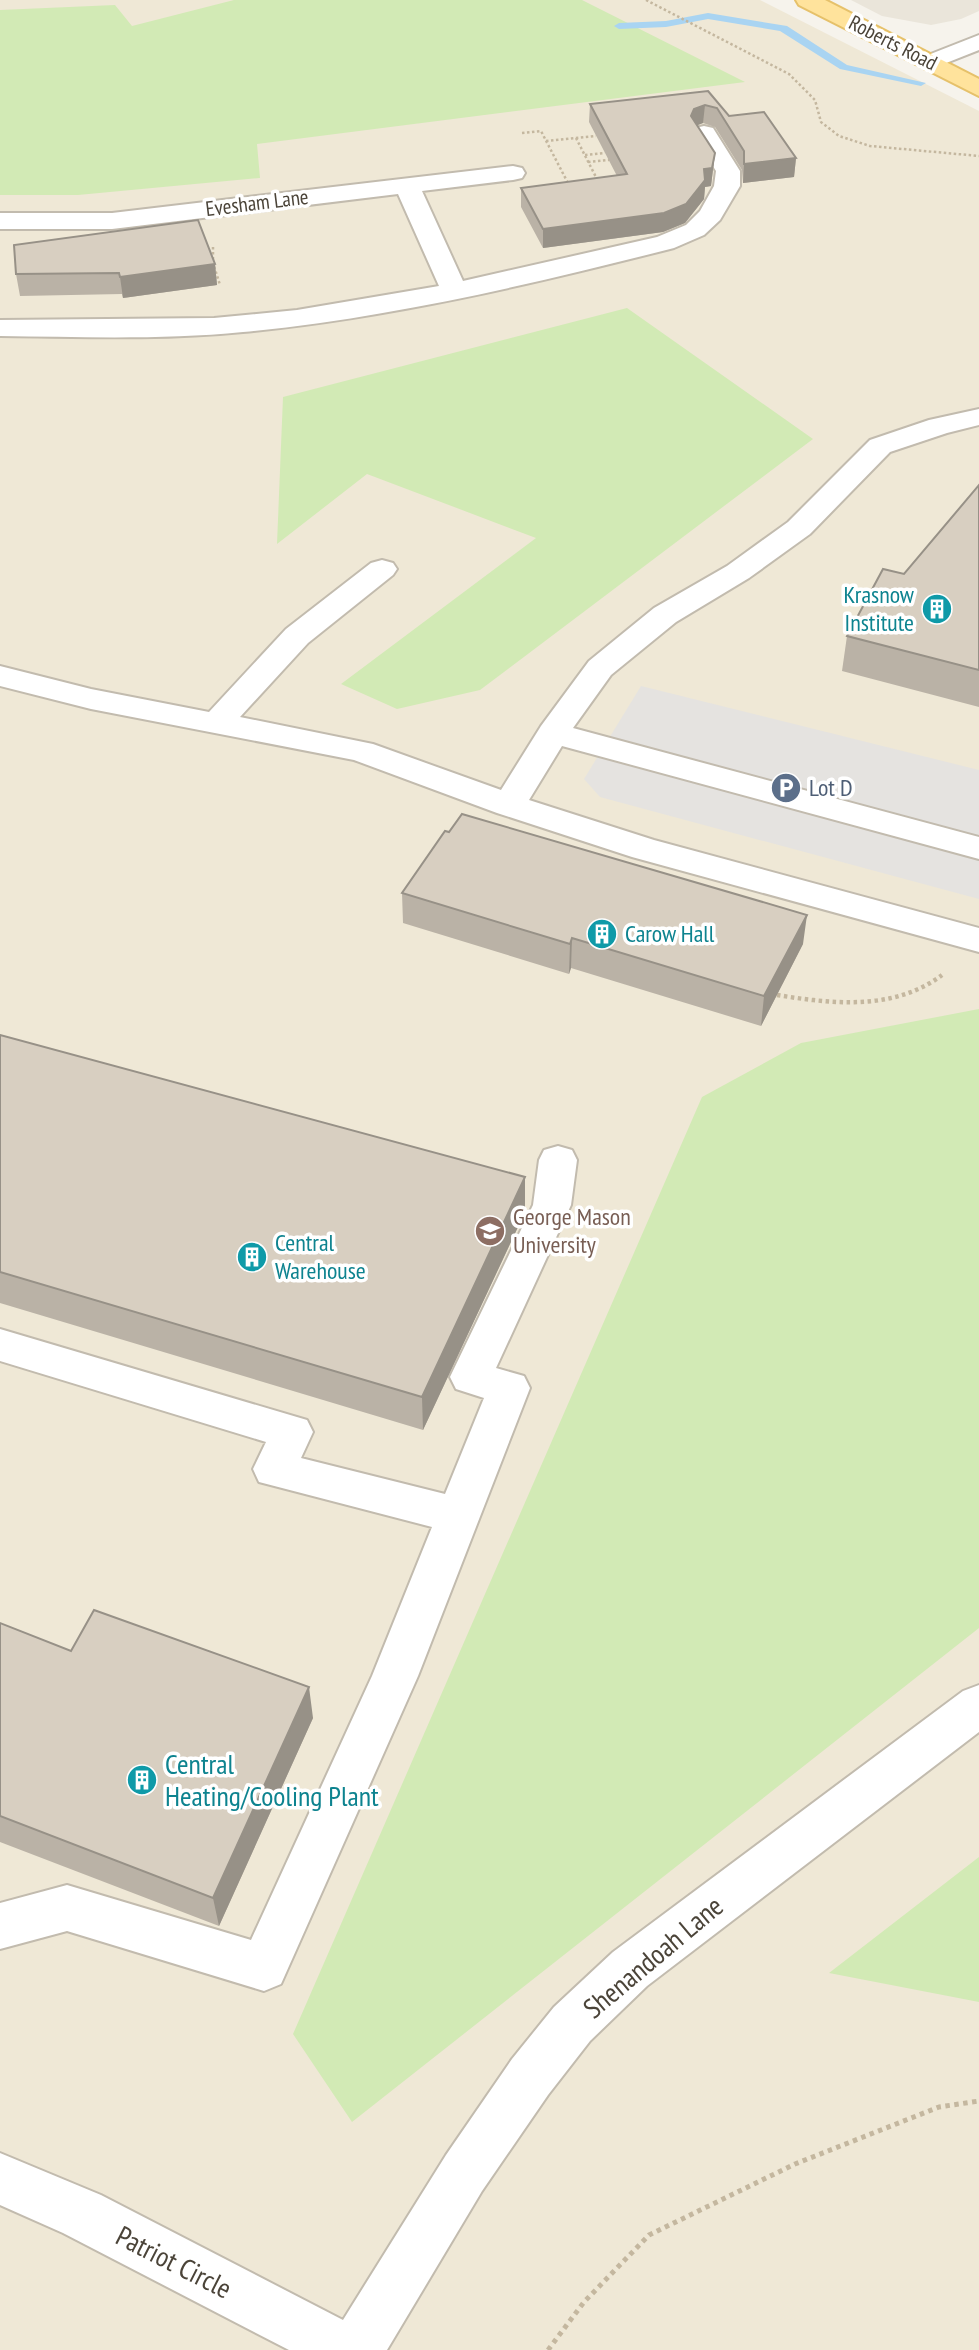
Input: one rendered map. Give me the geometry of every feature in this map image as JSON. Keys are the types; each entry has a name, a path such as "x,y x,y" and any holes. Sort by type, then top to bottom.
{"main road":[{"name":"Roberts Road","path":"807,0 979,89"}],"street":[{"path":"931,62 979,42"},
{"path":"0,328 181,328 245,324 424,299 665,243 695,230 711,215 727,186 728,172 704,133"},
{"name":"Evesham Lane","path":"0,221 112,221 513,173"},
{"path":"407,186 455,291"},
{"path":"509,805 553,733 600,668 665,615 738,572 799,528 880,446 939,426 979,417"},
{"path":"217,723 297,636 382,569"},
{"path":"0,676 91,699 361,751 509,805 643,849 979,940"},
{"path":"553,733 979,848"},
{"path":"0,1926 67,1908 264,1967 395,1676 509,1388 471,1377 552,1205 558,1160"},
{"path":"0,1345 292,1433 274,1469 459,1516"},
{"name":"Shenandoah Lane","path":"356,2350 464,2173 530,2077 572,2024 630,1969 979,1706"},
{"name":"Patriot Circle","path":"0,2179 82,2214 345,2350"}],"path":[{"path":"646,0 789,74 815,100 821,122 839,136 870,146 979,156"},
{"path":"546,141 596,136"},
{"path":"576,138 600,185"},
{"path":"585,155 605,152"},
{"path":"588,162 609,160"},
{"path":"597,180 607,179"},
{"path":"211,241 215,254 213,263 220,287"},
{"path":"777,995 850,1003 890,999 923,989 944,973"},
{"path":"548,2350 584,2302 649,2235 795,2164 939,2107 979,2101"}],"shaded area":[{"name":"George Mason University","path":"0,0 760,0 979,111 979,2350 0,2350"},
{"path":"851,0 979,0 979,11 961,19 931,25 882,16"},
{"name":"Lot D","path":"641,686 979,770 979,899 600,797 584,779"}],"green space":[{"path":"234,0 582,0 745,82 257,144 260,178 78,195 0,195 0,10 115,5 132,26"},
{"path":"627,308 813,439 480,690 397,709 341,684 536,538 367,474 277,544 283,397"},
{"path":"979,1009 979,1628 352,2122 293,2034 702,1097 801,1043"},
{"path":"979,1857 979,2002 829,1973"}],"building":[{"path":"708,91 729,116 764,112 796,158 744,164 744,151 717,108 705,105 694,109 691,116 715,153 712,168 704,169 705,180 686,204 664,213 543,229 521,188 627,174 590,104"},
{"path":"198,220 215,264 120,277 119,273 16,274 14,245"},
{"name":"Krasnow Institute","path":"979,485 979,670 847,636 883,569 904,574"},
{"name":"Carow Hall","path":"462,814 807,915 764,996 572,938 570,944 402,893 445,831 449,832"},
{"name":"Central Warehouse","path":"0,1035 525,1177 422,1397 0,1272"},
{"name":"Central Heating/Cooling Plant","path":"94,1610 309,1687 213,1898 0,1816 0,1623 71,1651"}],"waterway":[{"path":"619,26 666,24 708,16 783,28 844,67 921,83"}],"place":[{"name":"Krasnow Institute","path":"937,609"},
{"name":"Lot D","path":"786,788"},
{"name":"Carow Hall","path":"602,934"},
{"name":"George Mason University","path":"490,1231"},
{"name":"Central Warehouse","path":"252,1257"},
{"name":"Central Heating/Cooling Plant","path":"142,1780"}]}
